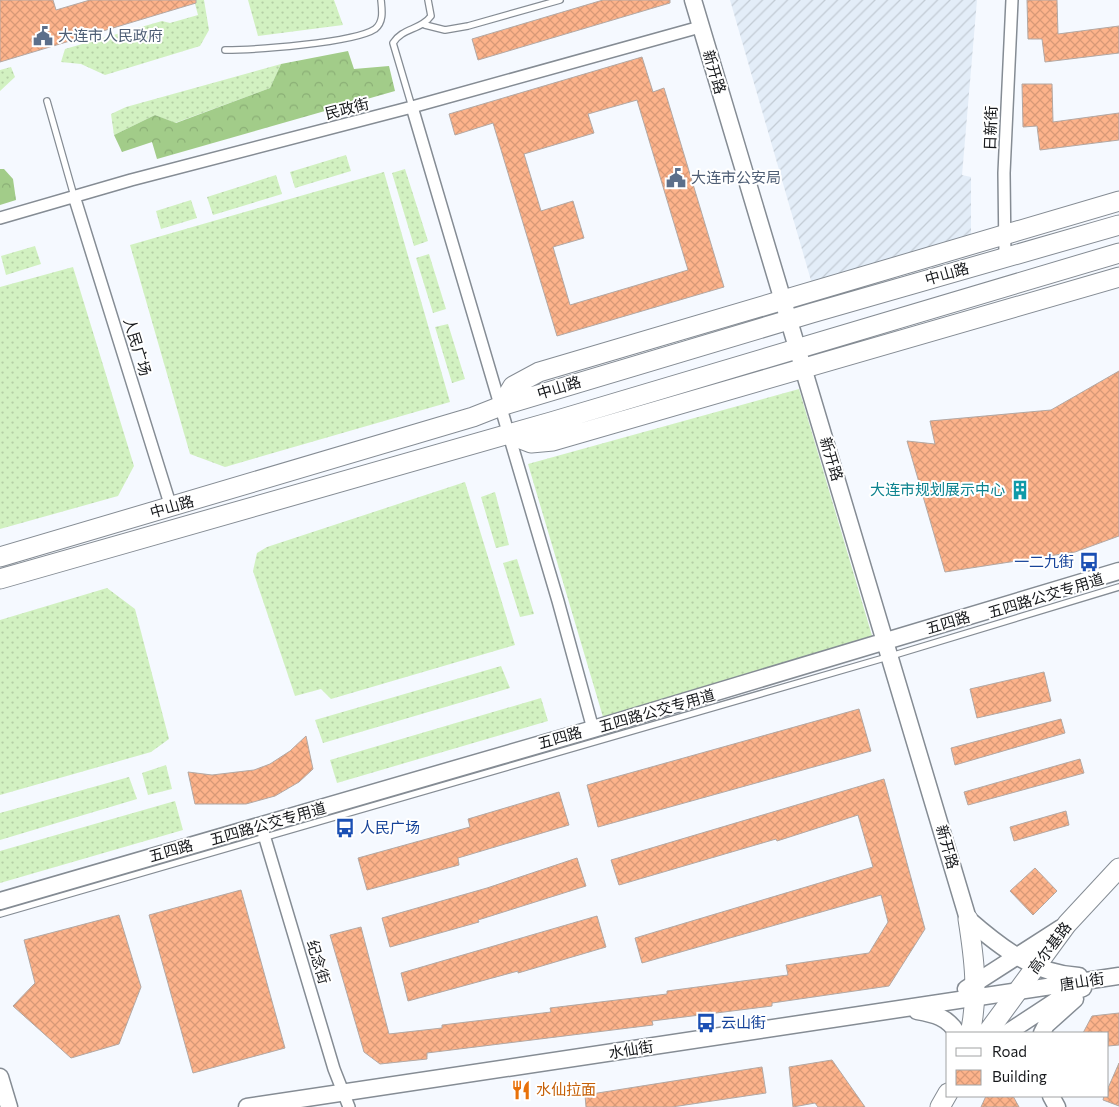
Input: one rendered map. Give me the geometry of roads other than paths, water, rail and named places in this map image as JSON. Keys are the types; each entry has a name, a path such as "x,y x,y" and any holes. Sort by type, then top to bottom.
{"main road":[{"name":"新开路","path":"693,0 968,919"},
{"path":"501,406 514,386 539,372 1004,237 1119,201"},
{"name":"中山路","path":"0,557 474,417 501,406 788,320 1119,225"},
{"name":"中山路","path":"0,579 797,350 1119,253"},
{"path":"508,434 531,443 553,442 1119,277"},
{"path":"921,334 986,293"},
{"name":"五四路","path":"0,900 263,831 593,729 888,649 1119,571"},
{"name":"高尔基路","path":"988,1032 1014,992 1036,968 1067,924 1119,868"},
{"path":"968,919 1008,942 1025,942 1067,924"},
{"path":"968,919 994,941 1036,968 1057,974 1118,977"},
{"path":"968,919 975,991 970,1032"},
{"path":"975,991 1019,957 1067,924"},
{"path":"1009,1032 1065,995 1118,977"},
{"path":"1042,1032 1046,1025 1076,998 1118,977"},
{"name":"唐山街","path":"1014,992 1118,977"},
{"name":"水仙街","path":"247,1107 345,1100 892,1011 975,991 1014,992"},
{"path":"892,1011 934,1014 951,1023 956,1032"},
{"path":"0,1078 9,1107"}],"street":[{"name":"日新街","path":"1005,257 1005,164 1012,0"},
{"name":"民政街","path":"0,218 74,196 412,107 700,27"},
{"path":"412,107 492,386 501,406 555,591 593,729"},
{"name":"人民广场","path":"74,196 171,507"},
{"name":"纪念街","path":"263,831 345,1100"}],"lane":[{"path":"225,50 246,50 350,38 376,28 383,16 381,0"},
{"path":"425,25 431,16 428,0"},
{"path":"412,107 393,43 398,35 425,25 445,30 468,26 560,0"},
{"path":"47,102 74,196"},
{"name":"五四路公交专用道","path":"0,914 263,831 888,649 1119,587"}],"place":[{"name":"大连市人民政府","path":"43,36"},
{"name":"大连市公安局","path":"676,178"},
{"name":"大连市规划展示中心","path":"1020,490"},
{"name":"一二九街","path":"1089,562"},
{"name":"人民广场","path":"345,828"},
{"name":"云山街","path":"706,1023"},
{"name":"水仙拉面","path":"521,1090"}]}
